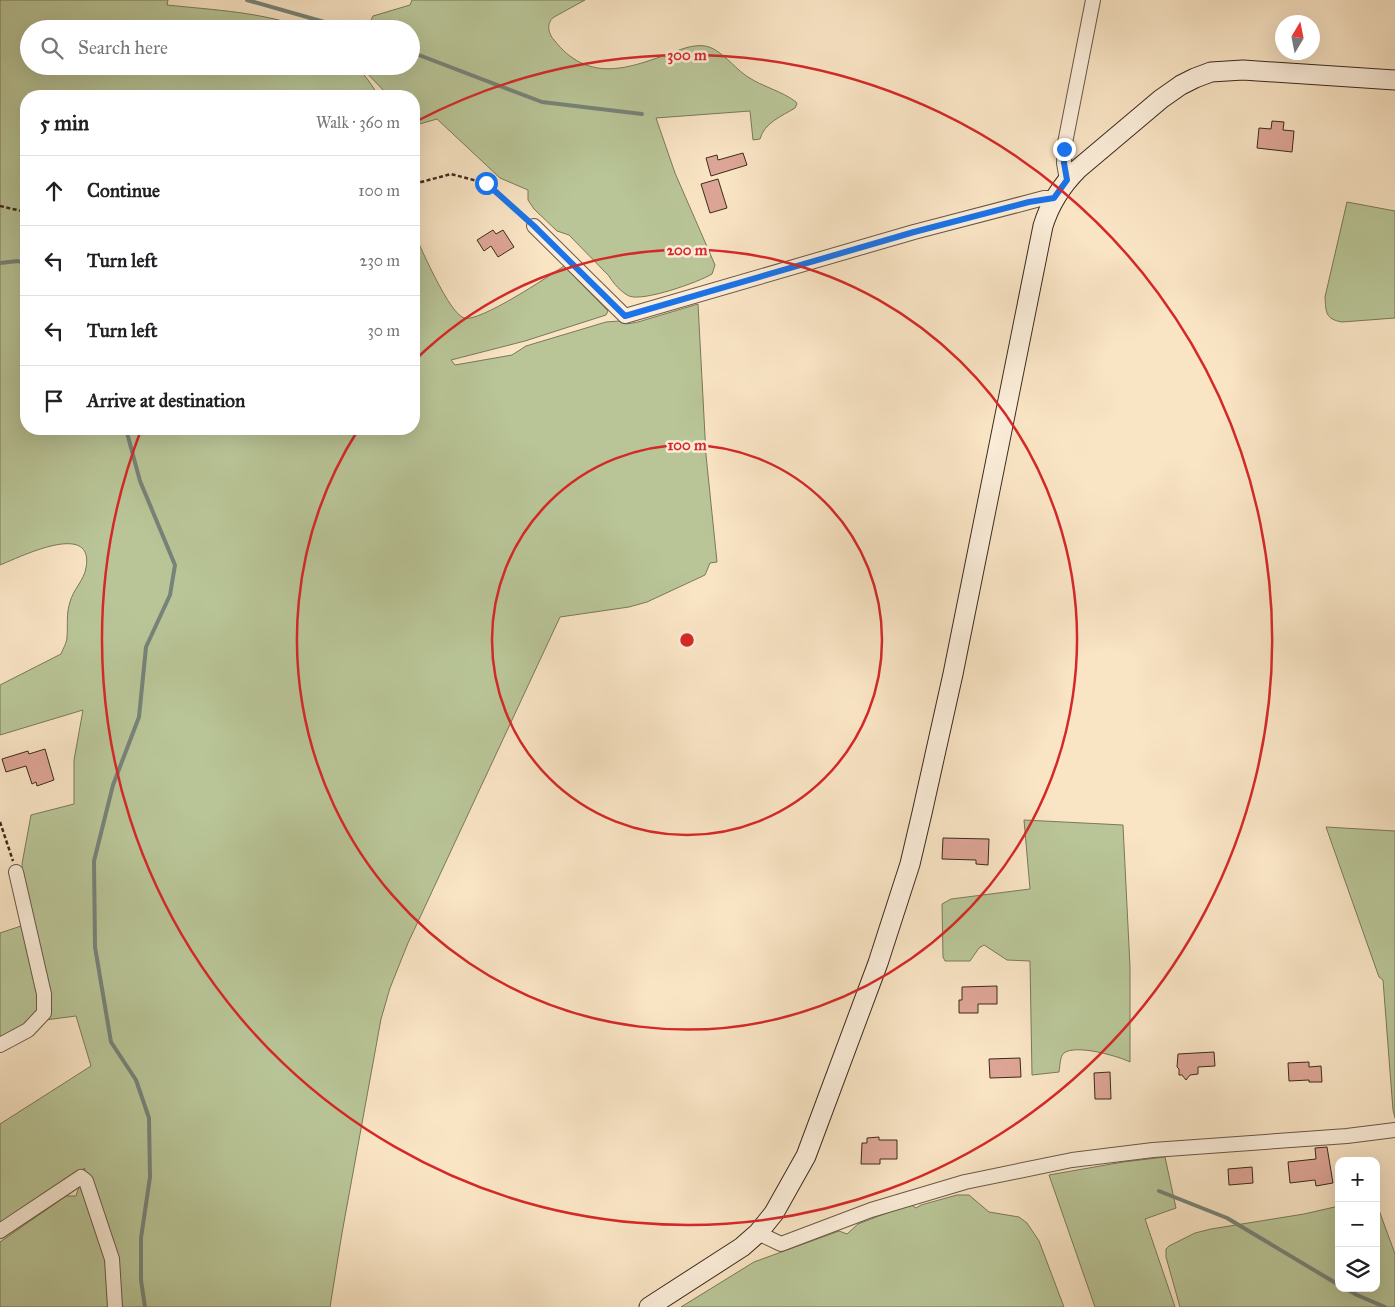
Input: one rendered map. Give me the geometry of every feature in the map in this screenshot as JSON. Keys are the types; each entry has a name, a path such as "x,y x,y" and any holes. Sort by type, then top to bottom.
{"street":[{"path":"1067,180 1064,163 1064,143 1093,0"},
{"path":"649,1307 733,1254 758,1233 780,1204 806,1156 878,963 910,864 953,674 1043,226 1054,198 1067,180 1161,99 1181,85 1203,75 1220,70 1243,70 1395,80"},
{"path":"534,226 625,316 924,229 1029,202 1054,198"},
{"path":"0,1045 28,1030 44,1013 44,994 16,872"},
{"path":"758,1233 781,1244 870,1210 965,1182 1072,1160 1153,1150 1327,1138 1395,1130"},
{"path":"0,1231 81,1177 86,1181 112,1259 115,1307"}],"path":[{"path":"420,182 451,174 486,183 534,226"},
{"path":"0,206 20,211"},
{"path":"0,822 16,872"}],"green space":[{"path":"0,0 168,0 167,5 220,10 278,20 20,20 20,75 364,75 375,90 20,90 20,435 420,435 420,246 451,305 464,318 472,318 498,306 564,266 608,311 606,315 525,341 451,360 455,365 512,355 526,346 606,322 619,321 625,324 638,322 698,304 706,455 717,562 710,563 705,575 647,602 629,607 560,617 408,943 390,988 381,1019 330,1307 0,1307 0,1242 66,1196 76,1196 85,1168 0,1224 0,1124 91,1066 76,1016 45,1020 24,890 22,864 31,815 74,804 74,760 83,710 0,735 0,685 61,654 67,639 70,602 86,568 86,554 79,546 67,544 37,550 0,565"},
{"path":"412,0 585,0 551,19 549,25 550,34 554,40 567,53 580,62 593,67 607,69 622,68 686,48 705,46 722,55 748,77 796,102 795,108 769,124 760,139 753,140 750,111 656,118 675,173 715,265 712,274 696,282 658,294 629,296 613,282 569,235 557,231 534,209 528,200 528,190 500,178 437,119 420,124 420,90 383,90 369,75 420,75 420,20 371,20 373,16 410,5"},
{"path":"1347,202 1395,211 1395,318 1342,322 1329,317 1325,297"},
{"path":"1024,820 1123,825 1130,967 1130,1062 1087,1050 1070,1051 1062,1056 1059,1072 1032,1075 1030,961 1007,960 984,945 979,948 970,961 945,961 943,957 942,904 951,899 1030,889"},
{"path":"1326,827 1395,831 1395,1118 1383,980 1379,977"},
{"path":"24,925 40,1008 32,1021 0,1040 0,933"},
{"path":"1165,1157 1176,1208 1145,1219 1175,1307 1095,1307 1049,1175"},
{"path":"957,1195 969,1195 989,1212 1019,1217 1027,1223 1039,1241 1064,1307 681,1307 754,1262 839,1231 847,1234 858,1224 910,1204 916,1208"},
{"path":"1335,1207 1335,1292 1380,1292 1380,1213 1395,1254 1395,1307 1180,1307 1166,1257 1166,1249 1169,1246 1195,1233 1211,1229 1304,1214"}],"building":[{"path":"1272,121 1284,122 1283,130 1294,131 1292,152 1257,148 1259,128 1271,129"},
{"path":"743,153 747,165 711,176 706,158 717,155 718,160"},
{"path":"718,179 727,208 710,213 701,184"},
{"path":"493,230 496,234 503,230 514,247 498,257 491,246 484,251 477,240"},
{"path":"45,749 54,780 37,786 36,782 32,784 26,766 6,772 2,759 28,751 29,754"},
{"path":"943,838 989,839 988,865 976,864 976,860 942,859"},
{"path":"997,986 997,1004 978,1004 978,1013 959,1013 962,987"},
{"path":"1214,1052 1215,1066 1198,1067 1198,1074 1190,1075 1186,1080 1182,1075 1179,1075 1177,1067 1178,1054"},
{"path":"1020,1058 1021,1077 990,1078 989,1059"},
{"path":"1309,1062 1309,1067 1321,1066 1322,1082 1309,1082 1309,1080 1289,1081 1288,1063"},
{"path":"1110,1072 1111,1099 1095,1099 1094,1073"},
{"path":"879,1137 879,1140 897,1140 897,1159 880,1159 880,1164 861,1164 862,1143 867,1143 867,1138"},
{"path":"1327,1147 1333,1183 1316,1186 1315,1180 1290,1183 1288,1162 1316,1159 1315,1148"},
{"path":"1252,1167 1253,1183 1229,1185 1228,1169"}],"waterway":[{"path":"247,0 317,20"},
{"path":"420,55 542,102 642,114"},
{"path":"0,263 20,262"},
{"path":"128,435 140,481 175,565 170,595 146,647 139,717 113,785 94,861 95,947 111,1042 136,1080 149,1118 150,1177 141,1238 141,1280 145,1307"},
{"path":"1159,1191 1227,1218 1335,1283"},
{"path":"1352,1292 1385,1307"}],"route":[{"path":"486,183 534,226 625,316 914,232 1044,198 1054,198 1067,180 1064,149"}]}
